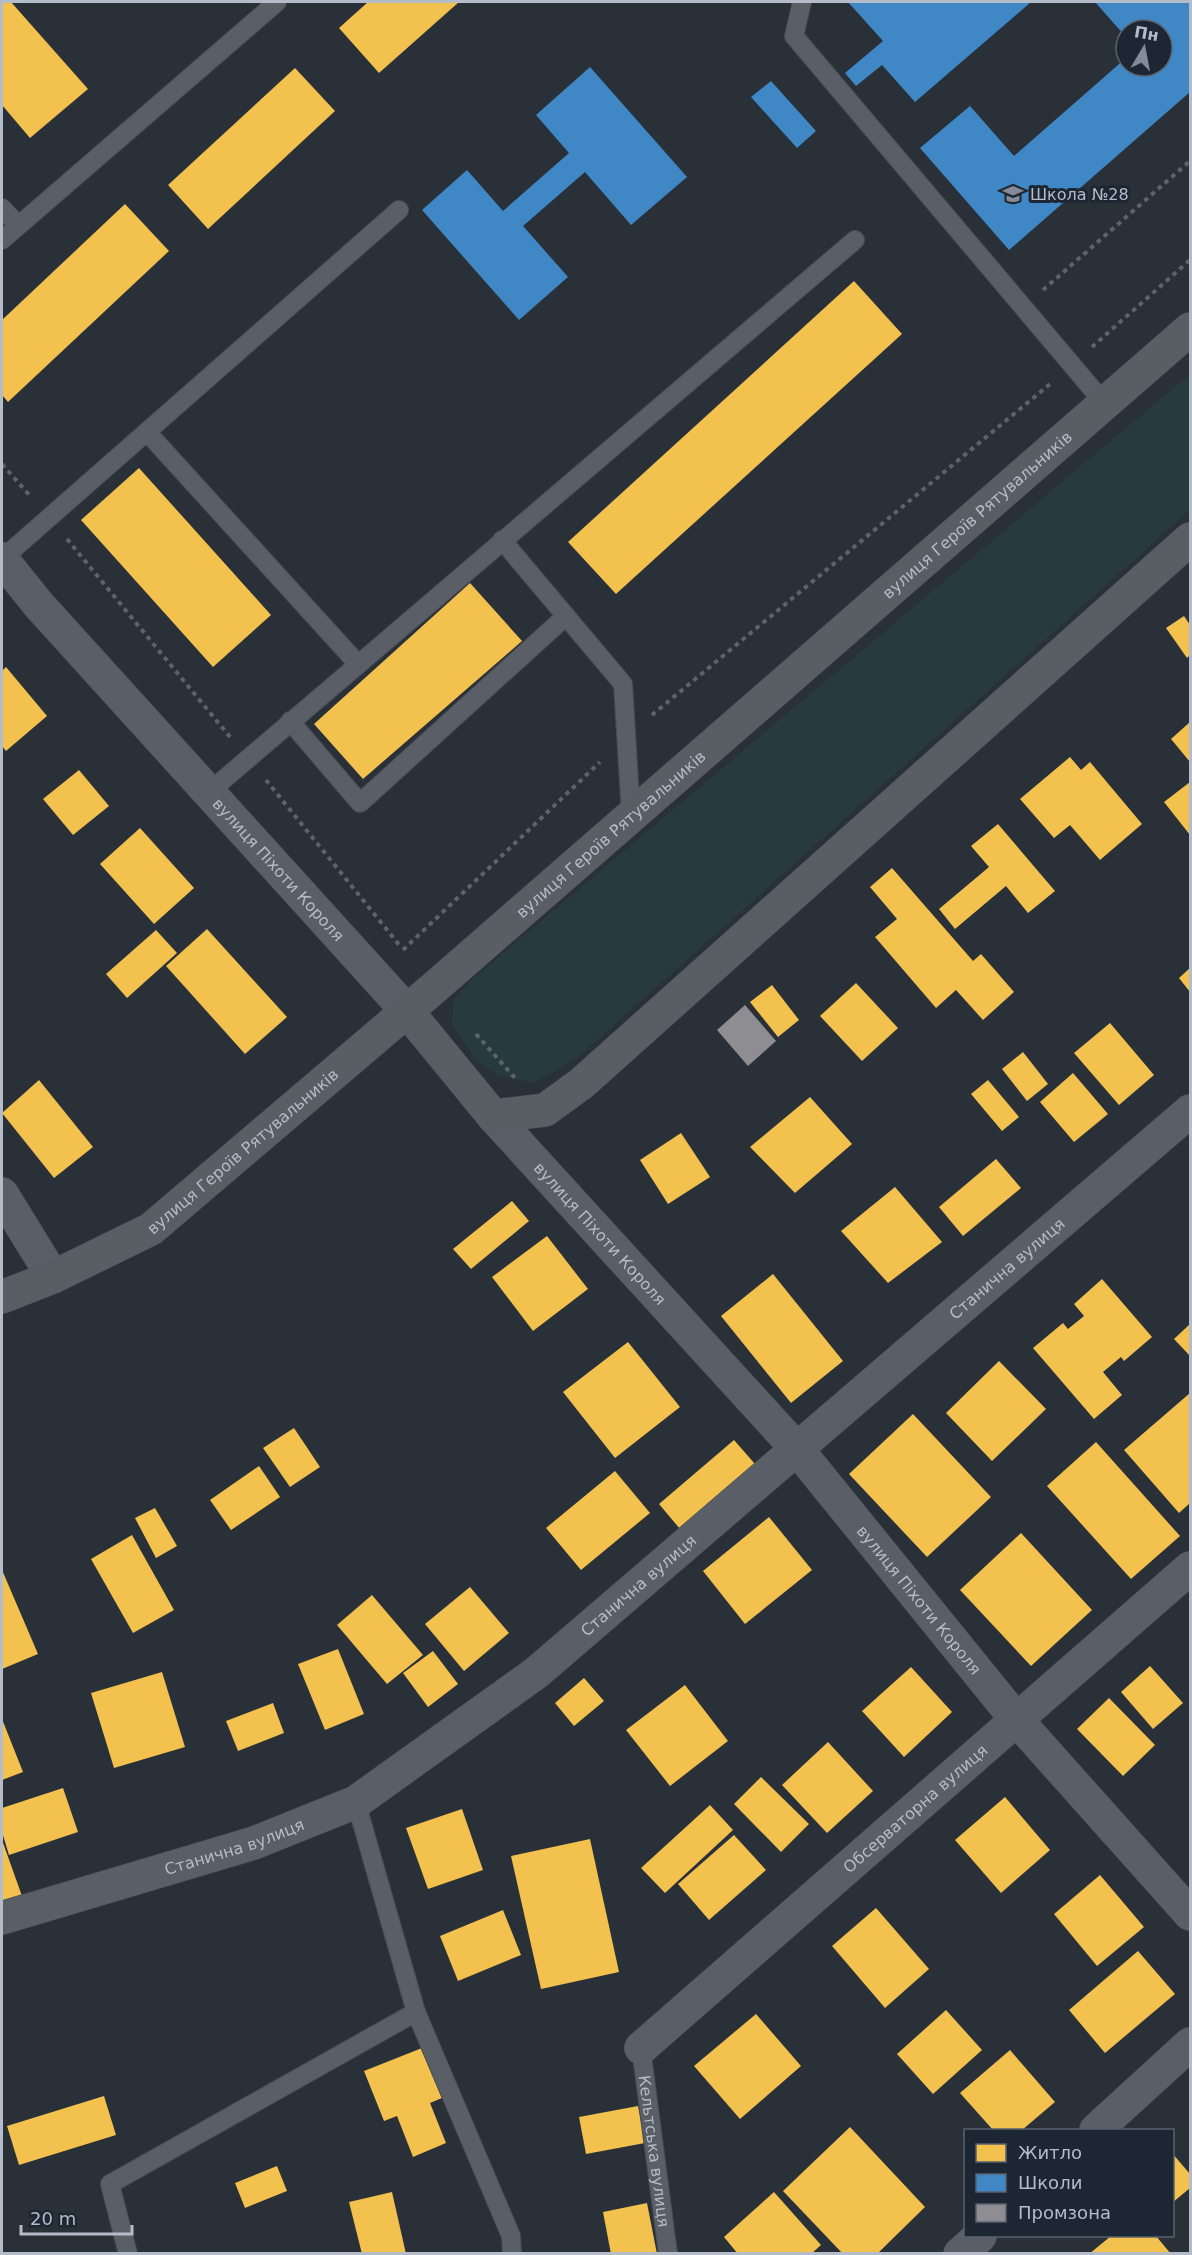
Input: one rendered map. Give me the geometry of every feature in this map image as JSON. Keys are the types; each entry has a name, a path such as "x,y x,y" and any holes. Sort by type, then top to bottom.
{"main road":[{"name":"вулиця Героїв Рятувальників","path":"2,1297 53,1277 151,1229 435,987 1191,329"},
{"path":"493,1116 544,1110 591,1076 1191,539"},
{"name":"вулиця Піхоти Короля","path":"406,1011 493,1116"}],"street":[{"name":"вулиця Піхоти Короля","path":"2,559 38,604 209,792 272,866 406,1011"},
{"name":"Станична вулиця","path":"2,1918 254,1843 356,1802 536,1673 1191,1111"},
{"name":"вулиця Піхоти Короля","path":"493,1116 797,1449 1016,1719 1191,1914"},
{"path":"2,1194 53,1277"},
{"name":"Обсерваторна вулиця","path":"642,2048 1191,1568"},
{"path":"1097,2129 1191,2044"},
{"path":"960,2253 978,2237"}],"lane":[{"path":"2,240 277,2"},
{"path":"802,2 794,36 1105,404"},
{"path":"2,208 18,225"},
{"path":"2,559 399,210"},
{"path":"209,792 357,663 855,240"},
{"path":"147,432 357,663"},
{"path":"502,540 623,684 631,815"},
{"path":"290,721 360,803 566,616"},
{"path":"356,1802 416,2012 511,2236 512,2253"},
{"path":"128,2253 110,2184 416,2012"},
{"name":"Кельтська вулиця","path":"642,2048 668,2253"}],"path":[{"path":"1024,306 1191,161"},
{"path":"403,950 626,736 1073,364 1191,260"},
{"path":"2,464 49,517 435,987"},
{"path":"472,1030 544,1110"}],"green space":[{"path":"1190,374 1190,510 576,1059 533,1083 496,1075 476,1060 452,1025 454,1000 471,980"}],"building: Житло":[{"path":"2,2 11,2 88,89 30,138 2,105"},
{"path":"368,2 459,2 379,73 339,28"},
{"path":"295,68 335,111 208,229 168,185"},
{"path":"125,204 169,251 8,402 2,395 2,320"},
{"path":"854,281 902,334 616,594 568,542"},
{"path":"139,468 271,615 213,667 81,520"},
{"path":"470,583 522,641 363,779 314,724"},
{"path":"1184,616 1190,625 1190,655 1187,658 1166,628"},
{"path":"6,667 47,716 6,751 2,746 2,671"},
{"path":"1190,722 1190,762 1171,739"},
{"path":"1070,757 1081,770 1090,762 1142,824 1100,860 1070,825 1054,838 1020,799"},
{"path":"79,770 109,806 73,835 43,799"},
{"path":"1190,782 1190,835 1164,802"},
{"path":"998,824 1055,891 1028,913 1006,886 955,929 939,909 989,867 971,846"},
{"path":"140,828 194,888 154,924 100,864"},
{"path":"892,868 973,961 981,954 1014,992 983,1020 956,990 936,1008 875,937 897,919 870,887"},
{"path":"207,929 287,1017 245,1054 166,966"},
{"path":"156,930 177,953 127,998 106,974"},
{"path":"1190,968 1190,992 1179,978"},
{"path":"856,983 898,1028 862,1061 820,1016"},
{"path":"772,985 799,1020 778,1037 750,1002"},
{"path":"1110,1023 1154,1075 1119,1105 1074,1053"},
{"path":"1023,1052 1048,1084 1027,1101 1002,1069"},
{"path":"1073,1073 1108,1114 1074,1142 1040,1102"},
{"path":"39,1080 93,1147 54,1178 2,1113"},
{"path":"988,1080 1019,1117 1002,1131 971,1094"},
{"path":"810,1097 852,1144 795,1193 750,1147"},
{"path":"681,1133 710,1177 668,1204 640,1160"},
{"path":"996,1159 1021,1188 963,1236 939,1207"},
{"path":"895,1187 942,1242 888,1283 841,1231"},
{"path":"512,1201 529,1221 471,1269 453,1249"},
{"path":"547,1236 588,1289 533,1331 492,1277"},
{"path":"773,1274 843,1361 791,1403 721,1316"},
{"path":"1102,1279 1152,1337 1124,1361 1121,1357 1103,1372 1122,1395 1094,1419 1033,1348 1063,1323 1068,1329 1084,1316 1074,1304"},
{"path":"1190,1324 1190,1356 1174,1339"},
{"path":"628,1342 680,1407 615,1458 563,1392"},
{"path":"999,1361 1046,1409 992,1461 946,1413"},
{"path":"1190,1393 1190,1503 1179,1513 1124,1450"},
{"path":"913,1414 991,1497 927,1557 849,1474"},
{"path":"294,1428 320,1467 290,1487 263,1448"},
{"path":"734,1440 755,1464 680,1529 659,1504"},
{"path":"1096,1442 1180,1536 1131,1579 1047,1486"},
{"path":"259,1466 280,1497 231,1530 210,1500"},
{"path":"615,1471 650,1513 581,1570 546,1528"},
{"path":"155,1508 177,1546 156,1558 135,1518"},
{"path":"769,1517 812,1570 745,1624 703,1571"},
{"path":"1021,1533 1092,1610 1031,1666 960,1590"},
{"path":"132,1535 174,1610 133,1633 91,1559"},
{"path":"2,1570 38,1654 2,1669"},
{"path":"470,1587 509,1633 464,1671 425,1624"},
{"path":"372,1595 423,1655 387,1684 337,1625"},
{"path":"338,1649 364,1714 325,1730 298,1664"},
{"path":"433,1651 458,1684 428,1707 403,1673"},
{"path":"1150,1666 1183,1703 1153,1729 1121,1692"},
{"path":"911,1667 952,1712 904,1757 862,1711"},
{"path":"162,1672 185,1747 114,1768 91,1693"},
{"path":"584,1678 604,1701 574,1726 555,1703"},
{"path":"685,1685 728,1741 670,1786 626,1730"},
{"path":"1109,1698 1155,1745 1123,1776 1077,1729"},
{"path":"273,1703 284,1733 238,1751 226,1721"},
{"path":"2,1719 23,1772 2,1780"},
{"path":"828,1742 873,1791 827,1833 782,1785"},
{"path":"761,1777 809,1824 781,1852 734,1804"},
{"path":"63,1788 78,1832 9,1855 2,1832 2,1808"},
{"path":"1005,1797 1050,1850 1001,1893 955,1840"},
{"path":"710,1805 733,1830 665,1893 641,1868"},
{"path":"462,1809 483,1870 428,1889 406,1828"},
{"path":"734,1835 766,1870 709,1920 678,1884"},
{"path":"590,1839 619,1972 541,1989 511,1856"},
{"path":"2,1840 22,1896 2,1903"},
{"path":"1100,1875 1144,1927 1097,1966 1054,1914"},
{"path":"876,1908 929,1969 885,2008 832,1946"},
{"path":"503,1910 521,1955 458,1981 440,1936"},
{"path":"1138,1951 1175,1994 1105,2053 1069,2010"},
{"path":"946,2010 982,2050 933,2094 897,2054"},
{"path":"756,2014 801,2066 740,2119 694,2066"},
{"path":"422,2048 442,2098 430,2103 446,2143 413,2157 397,2116 384,2121 364,2071"},
{"path":"1010,2050 1055,2102 1023,2129 992,2129 960,2093"},
{"path":"104,2096 116,2135 19,2165 7,2126"},
{"path":"638,2106 645,2143 586,2154 579,2117"},
{"path":"850,2127 925,2207 877,2254 843,2254 783,2191"},
{"path":"1174,2155 1190,2174 1190,2188 1174,2201"},
{"path":"277,2166 287,2191 245,2208 235,2183"},
{"path":"392,2192 406,2254 362,2254 349,2202"},
{"path":"774,2192 821,2245 811,2254 738,2254 724,2237"},
{"path":"647,2203 657,2254 611,2254 603,2212"},
{"path":"1110,2237 1157,2237 1171,2254 1089,2254"}],"building: Школи":[{"path":"848,2 1031,2 915,102 882,65 856,86 845,73 883,41"},
{"path":"1095,2 1190,2 1190,92 1009,250 920,148 970,106 1014,156 1114,68 1114,78 1174,78 1174,18 1114,18 1114,23"},
{"path":"590,67 687,177 631,225 585,172 523,226 568,277 519,320 422,210 467,170 503,211 569,153 536,115"},
{"path":"771,81 816,131 797,148 751,97"}],"building: Промзона":[{"path":"745,1005 776,1041 748,1066 717,1030"}],"place":[{"name":"Школа №28","path":"1013,194"}]}
